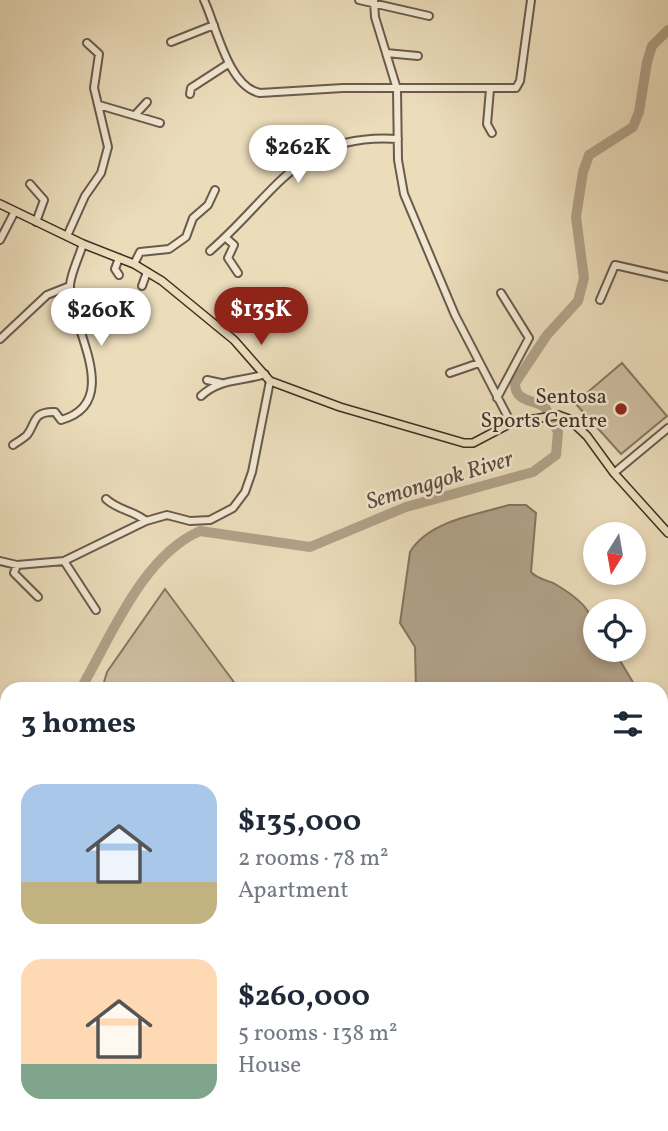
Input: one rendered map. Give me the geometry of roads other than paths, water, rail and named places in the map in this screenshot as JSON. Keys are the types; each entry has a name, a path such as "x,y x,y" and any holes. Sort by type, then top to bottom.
{"main road":[{"path":"0,204 14,213 148,272 200,309 270,381 340,407 464,443 473,443 511,423 558,415 569,419 587,436 614,473 668,533"}],"street":[{"path":"204,0 229,64 256,93 343,88 516,88 520,81 531,0"},
{"path":"359,0 417,11 429,16"},
{"path":"374,3 397,89 398,160 406,201 455,315 511,423"},
{"path":"171,42 214,25"},
{"path":"67,236 85,196 101,173 108,147 94,80 99,54 87,43"},
{"path":"386,53 418,56"},
{"path":"190,94 191,88 229,64"},
{"path":"490,89 486,124 492,133"},
{"path":"136,114 147,102"},
{"path":"99,105 136,114 160,124"},
{"path":"210,251 308,156 344,140 398,139"},
{"path":"30,184 44,200 36,222"},
{"path":"134,264 140,252 169,249 186,237 193,218 208,205 215,190"},
{"path":"0,240 14,213"},
{"path":"226,238 234,245 228,261 238,274"},
{"path":"13,445 26,436 32,420 38,416 49,411 55,412 61,420 66,419 88,399 92,385 91,365 70,286 83,244"},
{"path":"119,258 115,269 119,275"},
{"path":"600,300 615,265 668,277"},
{"path":"142,286 148,272"},
{"path":"0,339 47,295 70,286"},
{"path":"497,398 529,338 501,293"},
{"path":"450,373 479,363"},
{"path":"207,380 221,383 265,374"},
{"path":"0,561 17,565 64,561 146,521 167,514 190,521 210,520 240,502 252,472 270,381"},
{"path":"201,396 221,383"},
{"path":"614,473 668,428"},
{"path":"106,499 118,509 136,512 146,521"},
{"path":"64,561 96,610"},
{"path":"17,565 14,573 38,597"}],"waterway":[{"name":"Semonggok River","path":"84,682 144,579 179,543 200,531 310,547 406,507 533,472 556,455 558,432 545,407 521,397 515,383 547,335 578,301 584,278 576,217 583,172 589,155 633,127 639,112 652,46 668,30"}],"place":[{"name":"Sentosa Sports Centre","path":"621,409"}]}
